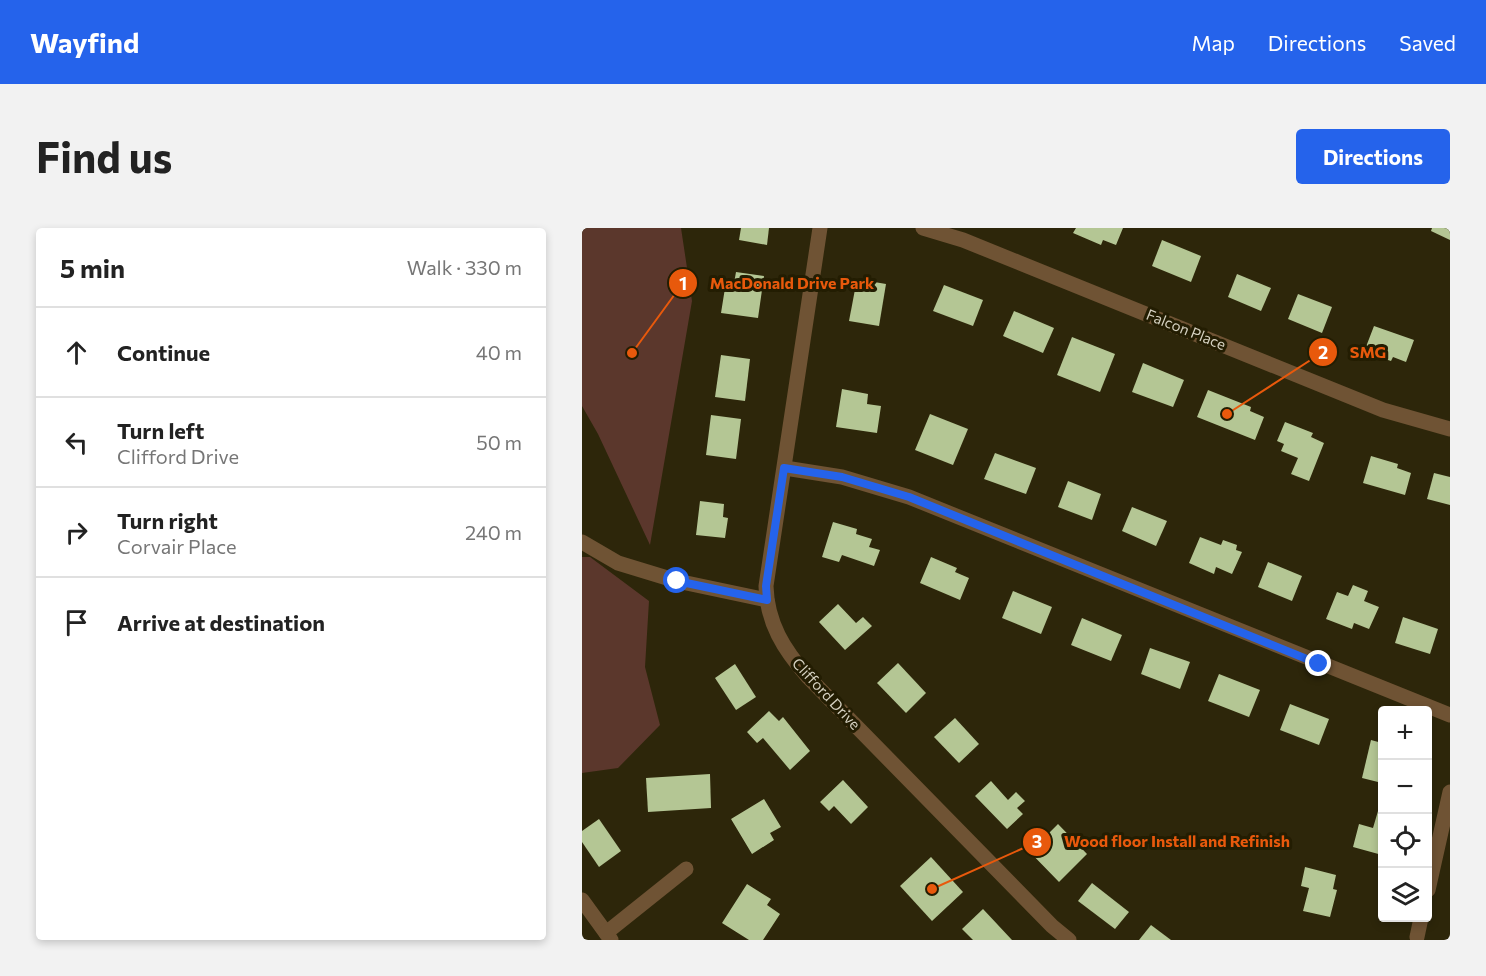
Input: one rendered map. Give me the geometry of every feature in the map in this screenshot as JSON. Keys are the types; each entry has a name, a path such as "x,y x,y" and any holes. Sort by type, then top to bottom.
{"street":[{"name":"Clifford Drive","path":"820,228 766,586 767,600 780,640 808,677 1052,926 1069,940"},
{"name":"Falcon Place","path":"923,228 963,240 1383,410 1450,429"},
{"path":"784,468 842,477 909,497 1450,715"},
{"path":"582,542 618,563 677,581 767,600"},
{"path":"1432,872 1450,792"},
{"path":"582,900 608,936 686,869"},
{"path":"1417,937 1420,922"}],"shaded area":[{"path":"582,228 681,228 692,301 650,545 598,434 582,406"},
{"path":"582,557 590,557 649,601 645,667 660,725 618,768 582,773"}],"building":[{"path":"741,228 769,228 767,245 739,240"},
{"path":"1076,228 1123,228 1116,245 1103,240 1101,245 1073,233"},
{"path":"1432,228 1450,228 1450,240 1431,231"},
{"path":"1162,240 1201,256 1191,282 1152,266"},
{"path":"736,272 764,276 758,318 721,313 725,288 733,289"},
{"path":"1237,274 1271,288 1261,311 1228,297"},
{"path":"857,279 886,284 879,326 849,321"},
{"path":"944,285 983,300 973,326 933,311"},
{"path":"1298,294 1332,307 1322,333 1288,319"},
{"path":"1014,311 1054,328 1043,353 1003,336"},
{"path":"1374,326 1414,340 1406,362 1393,357 1391,361 1364,352"},
{"path":"1072,337 1115,354 1100,392 1057,375"},
{"path":"721,355 750,359 745,401 715,397"},
{"path":"1143,363 1184,380 1173,407 1132,392"},
{"path":"842,389 868,394 867,404 881,406 877,433 836,427"},
{"path":"1208,390 1251,407 1250,411 1264,417 1255,440 1197,417"},
{"path":"930,414 968,429 953,465 915,450"},
{"path":"711,415 741,419 736,459 706,455"},
{"path":"1285,422 1313,433 1311,437 1324,443 1309,481 1291,474 1298,458 1281,451 1284,444 1277,441"},
{"path":"995,453 1036,468 1026,494 984,479"},
{"path":"1371,456 1398,464 1397,468 1411,473 1405,495 1363,483"},
{"path":"1434,473 1450,477 1450,505 1427,499"},
{"path":"1068,481 1101,494 1092,520 1058,507"},
{"path":"700,501 724,504 723,517 728,518 725,538 696,535"},
{"path":"1132,507 1167,521 1156,546 1122,531"},
{"path":"833,522 857,529 856,534 872,539 869,547 880,550 874,566 842,555 839,562 822,557"},
{"path":"1200,537 1221,545 1223,540 1237,545 1236,550 1242,552 1232,574 1216,567 1214,574 1189,563"},
{"path":"931,557 957,568 955,572 969,578 960,600 920,583"},
{"path":"1268,562 1302,576 1292,601 1258,587"},
{"path":"1353,585 1368,591 1364,601 1379,607 1369,629 1354,623 1352,629 1326,619 1337,592 1348,596"},
{"path":"1013,591 1052,607 1041,634 1002,618"},
{"path":"838,604 856,623 863,617 872,626 845,650 819,622"},
{"path":"1403,617 1438,629 1430,654 1395,643"},
{"path":"1082,618 1122,635 1111,661 1071,645"},
{"path":"1150,648 1190,662 1180,689 1141,674"},
{"path":"898,663 926,693 906,713 877,683"},
{"path":"735,664 756,697 736,710 715,678"},
{"path":"1219,674 1260,690 1249,717 1208,701"},
{"path":"1290,704 1329,719 1319,745 1280,730"},
{"path":"769,711 779,721 783,717 810,751 790,770 763,738 757,743 747,732"},
{"path":"955,718 979,744 959,763 934,737"},
{"path":"1371,740 1378,742 1378,782 1362,778"},
{"path":"710,774 711,808 648,812 646,778"},
{"path":"843,780 868,807 851,824 834,806 829,811 820,802"},
{"path":"991,781 1008,800 1016,792 1025,801 1017,808 1023,814 1007,829 975,796"},
{"path":"764,799 781,827 770,833 774,840 752,854 731,819"},
{"path":"1378,811 1378,854 1353,847 1359,824 1373,828"},
{"path":"599,819 621,851 599,867 582,842 582,831"},
{"path":"1058,824 1087,854 1059,882 1024,846 1040,830 1046,836"},
{"path":"931,857 963,892 932,921 900,886"},
{"path":"1305,867 1336,875 1333,889 1337,890 1330,917 1303,911 1309,888 1301,886"},
{"path":"1092,883 1129,912 1115,929 1078,901"},
{"path":"747,884 771,899 767,905 780,914 763,940 749,940 722,923"},
{"path":"983,909 1012,940 973,940 962,929"},
{"path":"1151,925 1171,940 1139,940"}],"place":[{"name":"MacDonald Drive Park","path":"632,353"},
{"name":"SMG","path":"1227,414"},
{"name":"Wood floor Install and Refinish","path":"932,889"}],"route":[{"path":"677,581 767,600 766,586 784,468 842,477 876,485 909,497 1319,664"}]}
